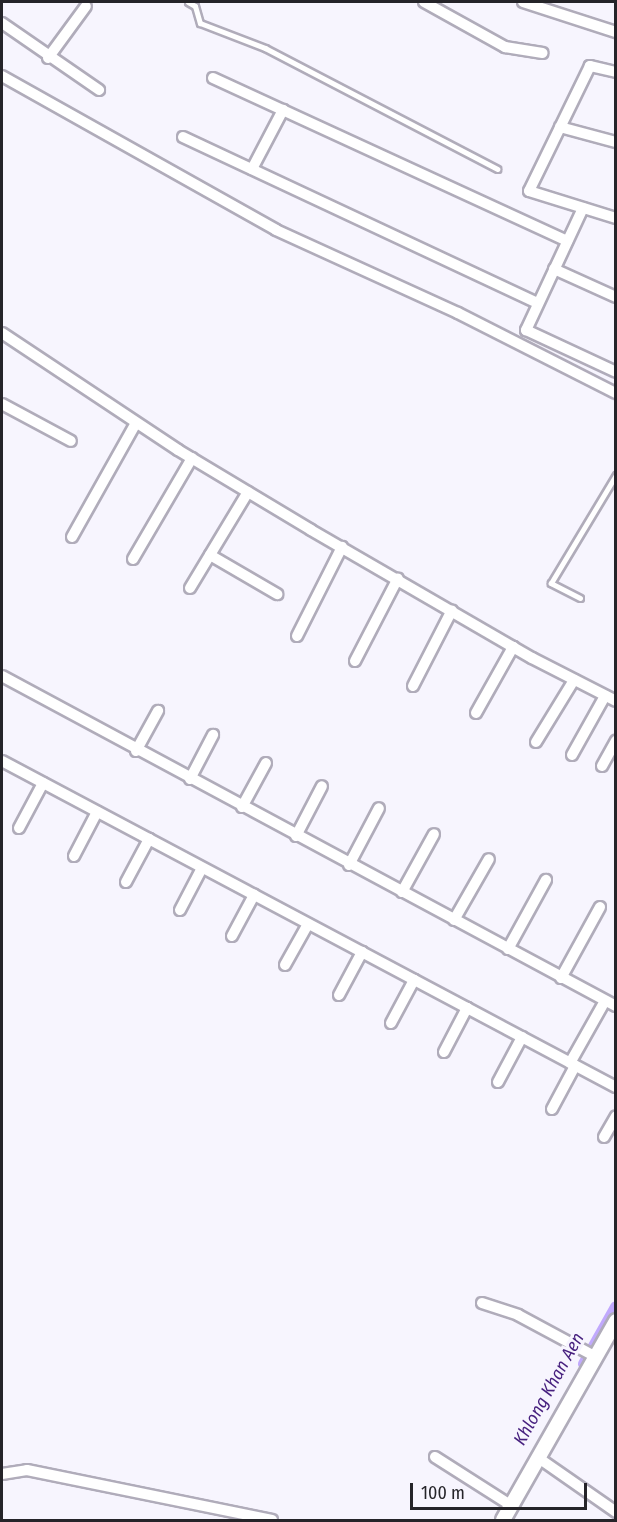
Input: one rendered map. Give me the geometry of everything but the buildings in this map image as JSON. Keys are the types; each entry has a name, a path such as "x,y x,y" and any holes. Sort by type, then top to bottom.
{"street":[{"path":"423,2 505,47 543,53"},
{"path":"523,2 615,32"},
{"path":"48,58 86,6"},
{"path":"2,23 48,58 99,90"},
{"path":"615,72 590,66 529,191 615,218"},
{"path":"2,76 276,230 458,313 615,393"},
{"path":"213,78 567,242"},
{"path":"252,169 283,110"},
{"path":"560,127 615,142"},
{"path":"183,136 538,303"},
{"path":"583,208 526,330 615,372"},
{"path":"554,270 615,297"},
{"path":"2,333 136,423 248,492 513,647 615,701"},
{"path":"2,404 71,441"},
{"path":"72,537 136,423"},
{"path":"134,559 192,458"},
{"path":"190,588 248,492"},
{"path":"297,636 342,547"},
{"path":"210,555 277,594"},
{"path":"355,661 398,578"},
{"path":"413,686 452,610"},
{"path":"476,713 513,647"},
{"path":"2,676 136,751 615,1006"},
{"path":"536,742 574,680"},
{"path":"572,755 604,696"},
{"path":"136,751 158,711"},
{"path":"190,779 213,735"},
{"path":"602,766 615,741"},
{"path":"2,761 615,1087"},
{"path":"242,807 266,763"},
{"path":"19,828 43,783"},
{"path":"296,836 322,786"},
{"path":"350,865 379,808"},
{"path":"74,856 98,812"},
{"path":"402,892 434,834"},
{"path":"126,882 149,839"},
{"path":"454,920 489,859"},
{"path":"180,910 202,868"},
{"path":"508,949 546,880"},
{"path":"232,936 255,895"},
{"path":"561,978 600,907"},
{"path":"285,965 308,924"},
{"path":"339,995 362,952"},
{"path":"391,1023 414,980"},
{"path":"552,1109 605,1001"},
{"path":"444,1052 467,1008"},
{"path":"498,1082 522,1037"},
{"path":"604,1137 615,1116"},
{"path":"482,1303 518,1315 594,1356"},
{"path":"503,1521 510,1504 540,1459 615,1321"},
{"path":"435,1457 510,1504"},
{"path":"540,1459 615,1512"},
{"path":"2,1474 27,1470 272,1521"}],"lane":[{"path":"188,2 195,6 200,23 265,48 497,169"},
{"path":"580,598 551,584 615,474"}],"waterway":[{"name":"Khlong Khan Aen","path":"584,1364 616,1307"}]}
